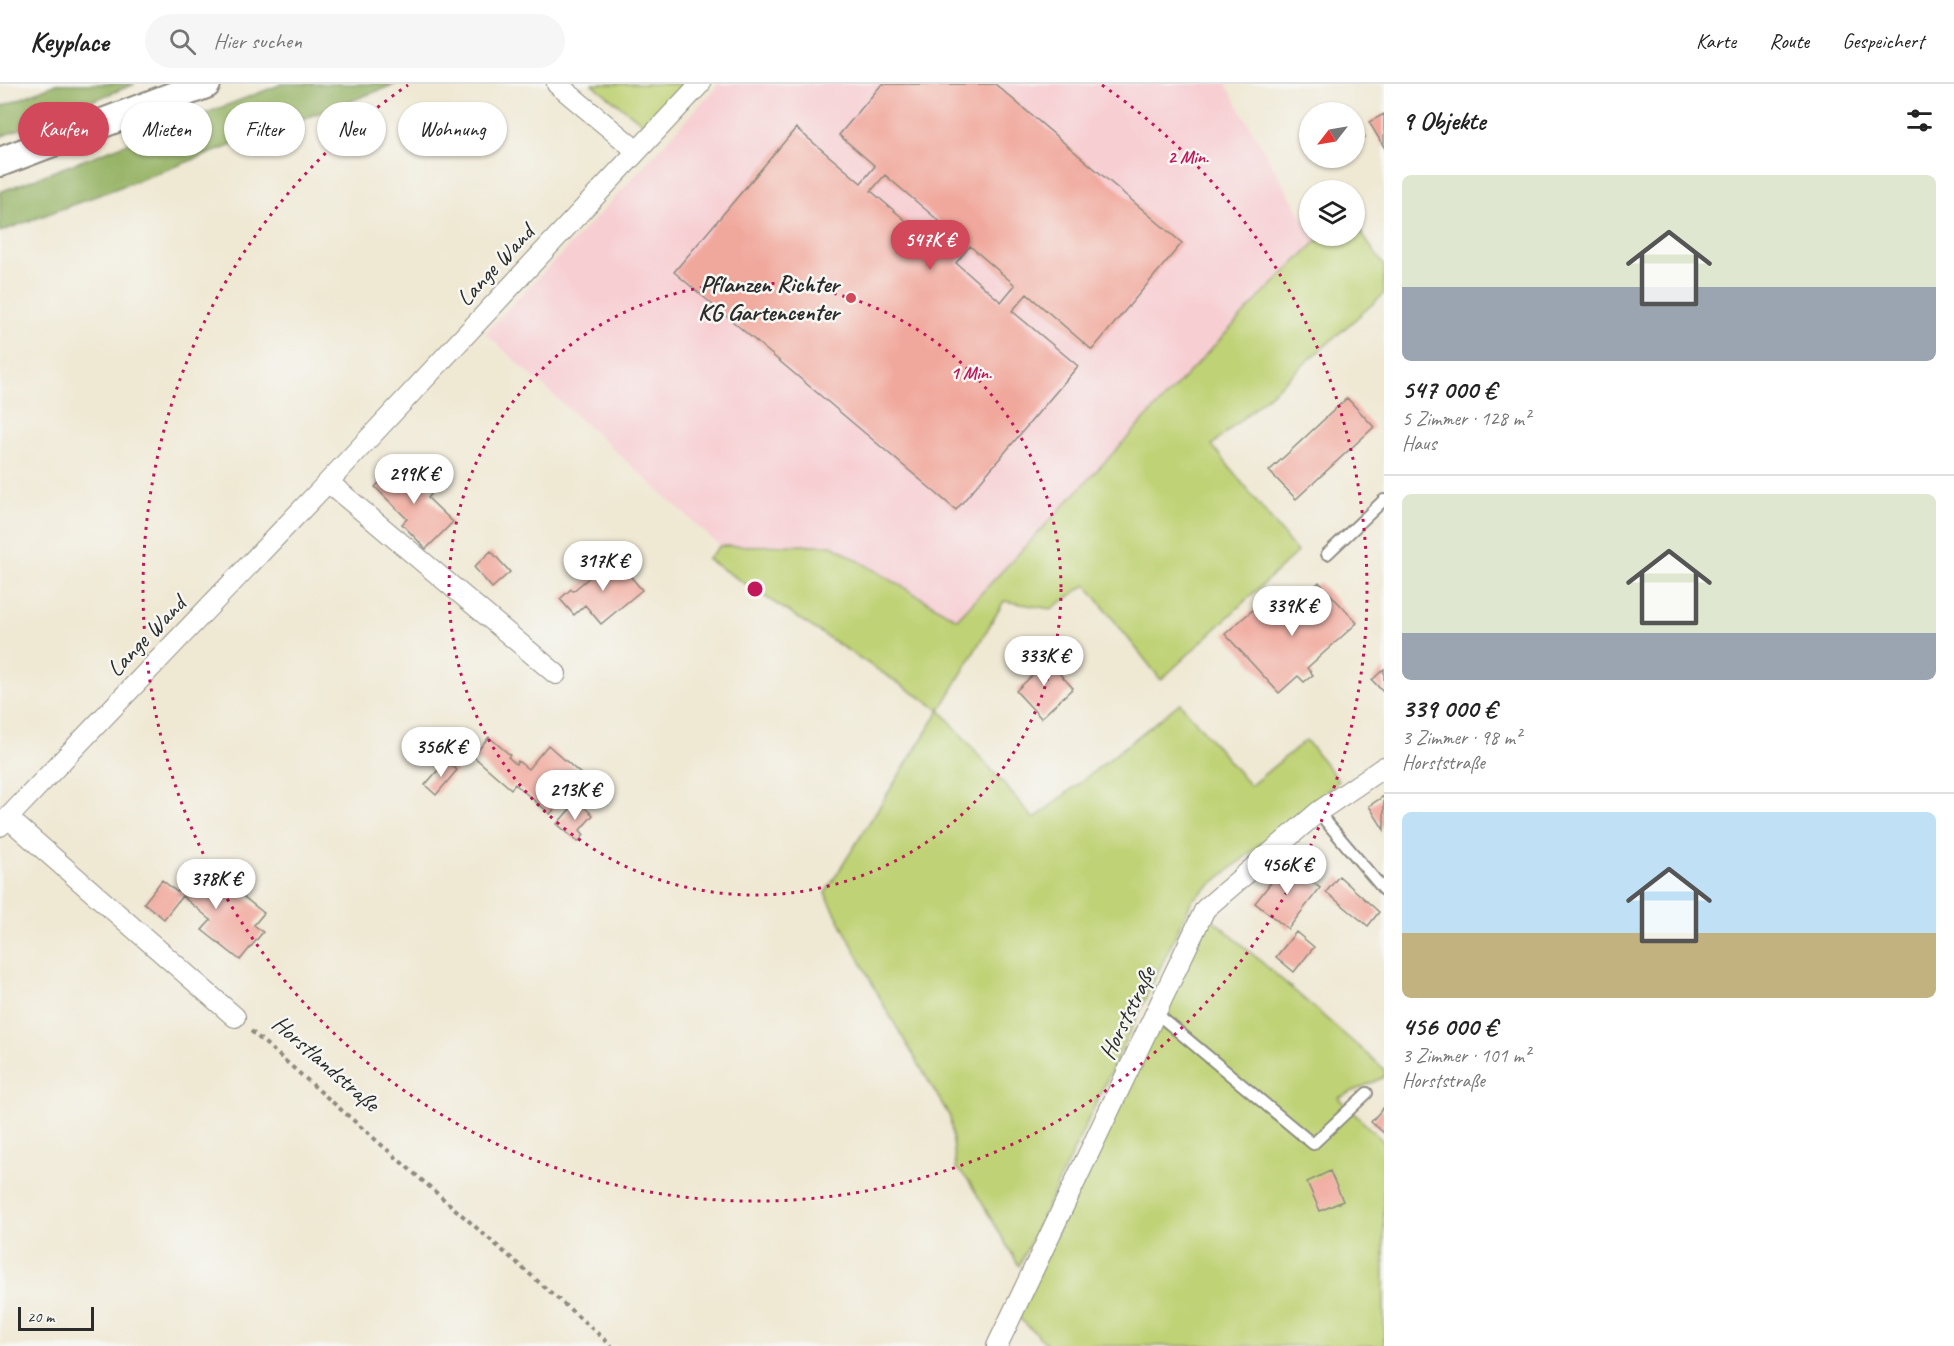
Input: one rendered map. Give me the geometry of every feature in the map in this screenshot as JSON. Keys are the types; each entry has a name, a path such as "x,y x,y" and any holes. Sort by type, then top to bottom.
{"main road":[{"path":"0,162 206,84"}],"street":[{"path":"557,84 636,151"},
{"name":"Lange Wand","path":"4,822 328,482 700,84"},
{"path":"328,482 556,674"},
{"name":"Horststraße","path":"997,1346 1205,909 1317,812 1384,767"},
{"name":"Horstlandstraße","path":"4,822 235,1017"}],"lane":[{"path":"1327,554 1384,501"},
{"path":"1317,812 1384,891"},
{"path":"1156,1013 1312,1144 1367,1093"}],"path":[{"name":"Horstlandstraße","path":"235,1017 612,1346"}],"shaded area":[{"path":"719,84 1226,84 1299,212 1299,246 1312,246 1259,298 957,619 832,545 720,546 485,333 605,208"}],"green space":[{"path":"56,84 135,84 89,102 18,102 18,130 0,137 0,107"},
{"path":"282,84 396,84 348,102 317,102 317,114 305,118 305,102 235,102"},
{"path":"592,84 688,84 649,128"},
{"path":"224,106 224,148 212,153 212,111"},
{"path":"121,146 121,156 203,156 0,232 0,192 94,156 109,156 109,150"},
{"path":"1365,238 1384,266 1384,294 1212,445 1297,552 1161,680 1086,585 1051,609 1004,601 940,710 707,559 720,546 832,545 957,619 1259,298 1312,246 1365,246"},
{"path":"1180,703 1250,786 1306,740 1339,781 1192,900 1019,1266 969,1181 956,1168 950,1117 884,1006 825,893 940,710 1034,819"},
{"path":"1209,916 1384,1069 1384,1077 1338,1098 1384,1142 1384,1346 1049,1346 1017,1316"}],"building":[{"name":"Pflanzen Richter KG Gartencenter","path":"882,84 995,84 1182,243 1092,350 1027,294 1012,311 1078,366 956,510 674,272 796,128 861,183 875,166 839,135","holes":["885,175 959,238 945,254 871,191","970,246 1015,285 1001,302 956,263"]},
{"path":"1384,114 1384,147 1369,122"},
{"path":"1347,398 1374,427 1296,499 1269,471"},
{"path":"401,461 432,493 428,498 453,522 426,549 402,524 407,519 375,487"},
{"path":"491,551 510,572 492,588 474,567"},
{"path":"614,557 642,590 601,624 585,605 574,615 560,599"},
{"path":"1319,582 1357,623 1307,668 1313,675 1304,682 1298,676 1279,693 1225,634 1256,607 1272,625"},
{"path":"1040,653 1073,688 1041,718 1016,691 1039,669 1031,661"},
{"path":"1384,669 1384,693 1372,680"},
{"path":"489,737 510,755 508,757 516,764 518,761 528,769 548,745 583,776 550,814 515,784 511,789 473,756"},
{"path":"446,761 457,770 436,795 425,785"},
{"path":"1384,796 1384,830 1369,806"},
{"path":"577,801 593,815 580,830 584,835 578,842 557,824"},
{"path":"1287,862 1320,888 1288,929 1255,903"},
{"path":"222,863 238,876 230,886 264,913 254,925 263,932 240,960 202,930 211,920 182,896 164,919 144,903 162,880 177,892 182,887 194,897"},
{"path":"1339,876 1379,912 1368,926 1326,892"},
{"path":"1296,932 1314,947 1294,972 1276,957"},
{"path":"1384,1107 1384,1133 1371,1122"},
{"path":"1330,1171 1343,1201 1320,1211 1307,1182"}],"place":[{"name":"Pflanzen Richter KG Gartencenter","path":"851,298"}]}
